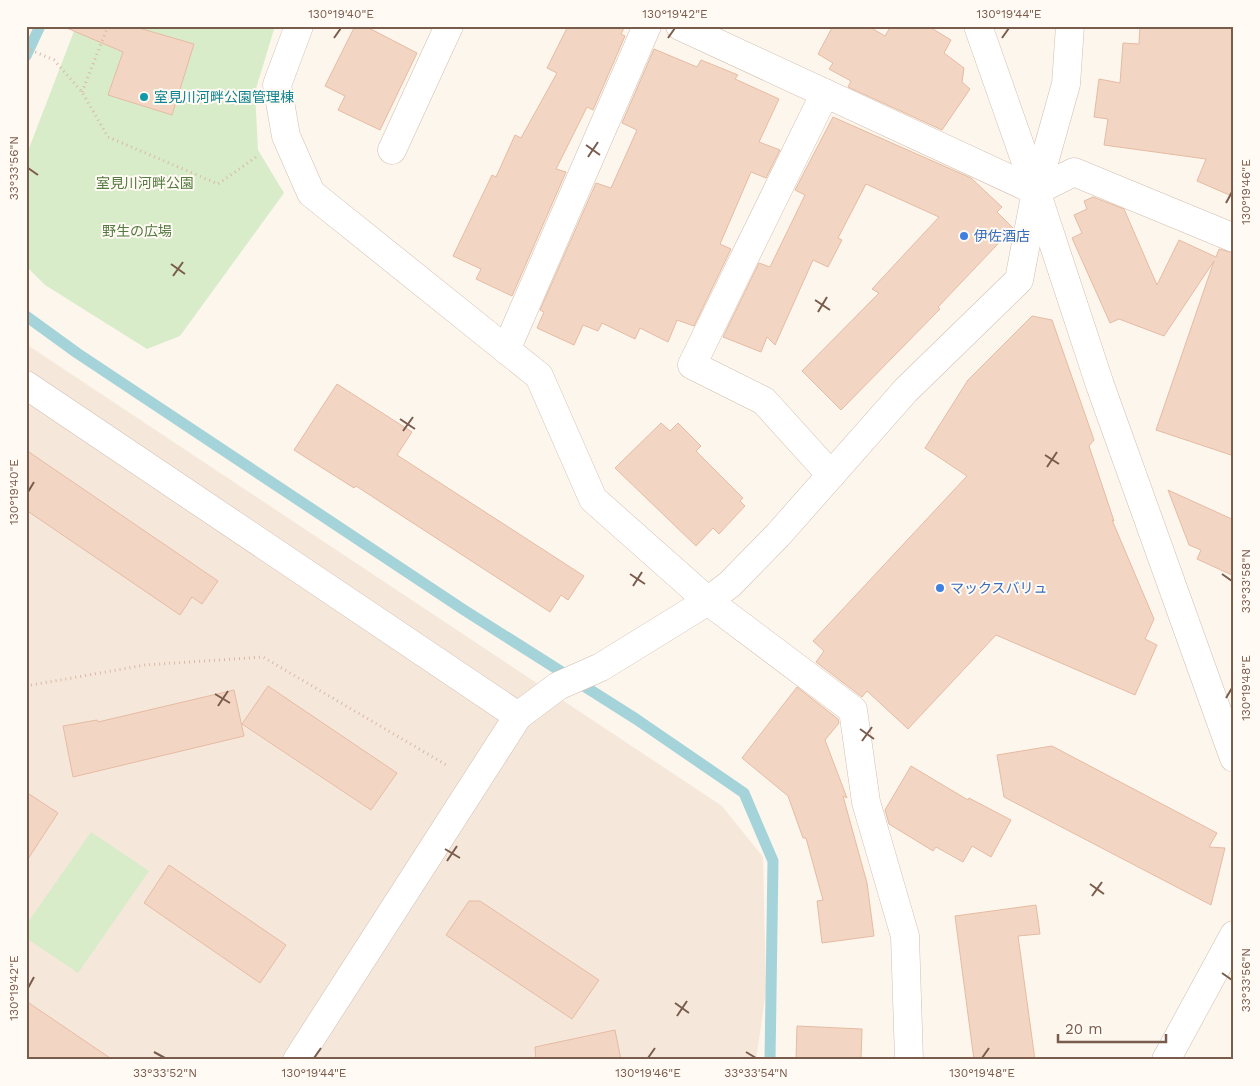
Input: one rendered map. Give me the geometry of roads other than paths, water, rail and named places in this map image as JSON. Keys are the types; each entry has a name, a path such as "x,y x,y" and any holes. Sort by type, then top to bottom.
{"street":[{"path":"299,26 277,85 286,136 311,193 539,376 593,499 708,601 853,710 866,802 906,936 909,1060"},
{"path":"392,150 449,26"},
{"path":"506,350 647,26"},
{"path":"680,26 1036,191"},
{"path":"978,26 1036,191 1100,385 1234,758"},
{"path":"298,1060 474,781 518,716 558,686 601,668 708,601 736,577 831,475 906,390 1020,280 1036,191 1066,84 1070,26"},
{"path":"825,93 692,365 764,401 831,475"},
{"path":"1036,191 1074,172 1234,238"},
{"path":"26,385 518,716"},
{"path":"1166,1060 1234,935"}],"waterway":[{"path":"26,56 40,26"},
{"path":"26,316 77,353 464,610 636,719 744,793 773,861 770,1060"}],"place":[{"name":"室見川河畔公園管理棟","path":"144,97"},
{"name":"伊佐酒店","path":"964,236"},
{"name":"マックスバリュ","path":"940,588"}],"park label":[{"name":"室見川河畔公園","path":"145,183"},
{"name":"野生の広場","path":"137,231"}]}
